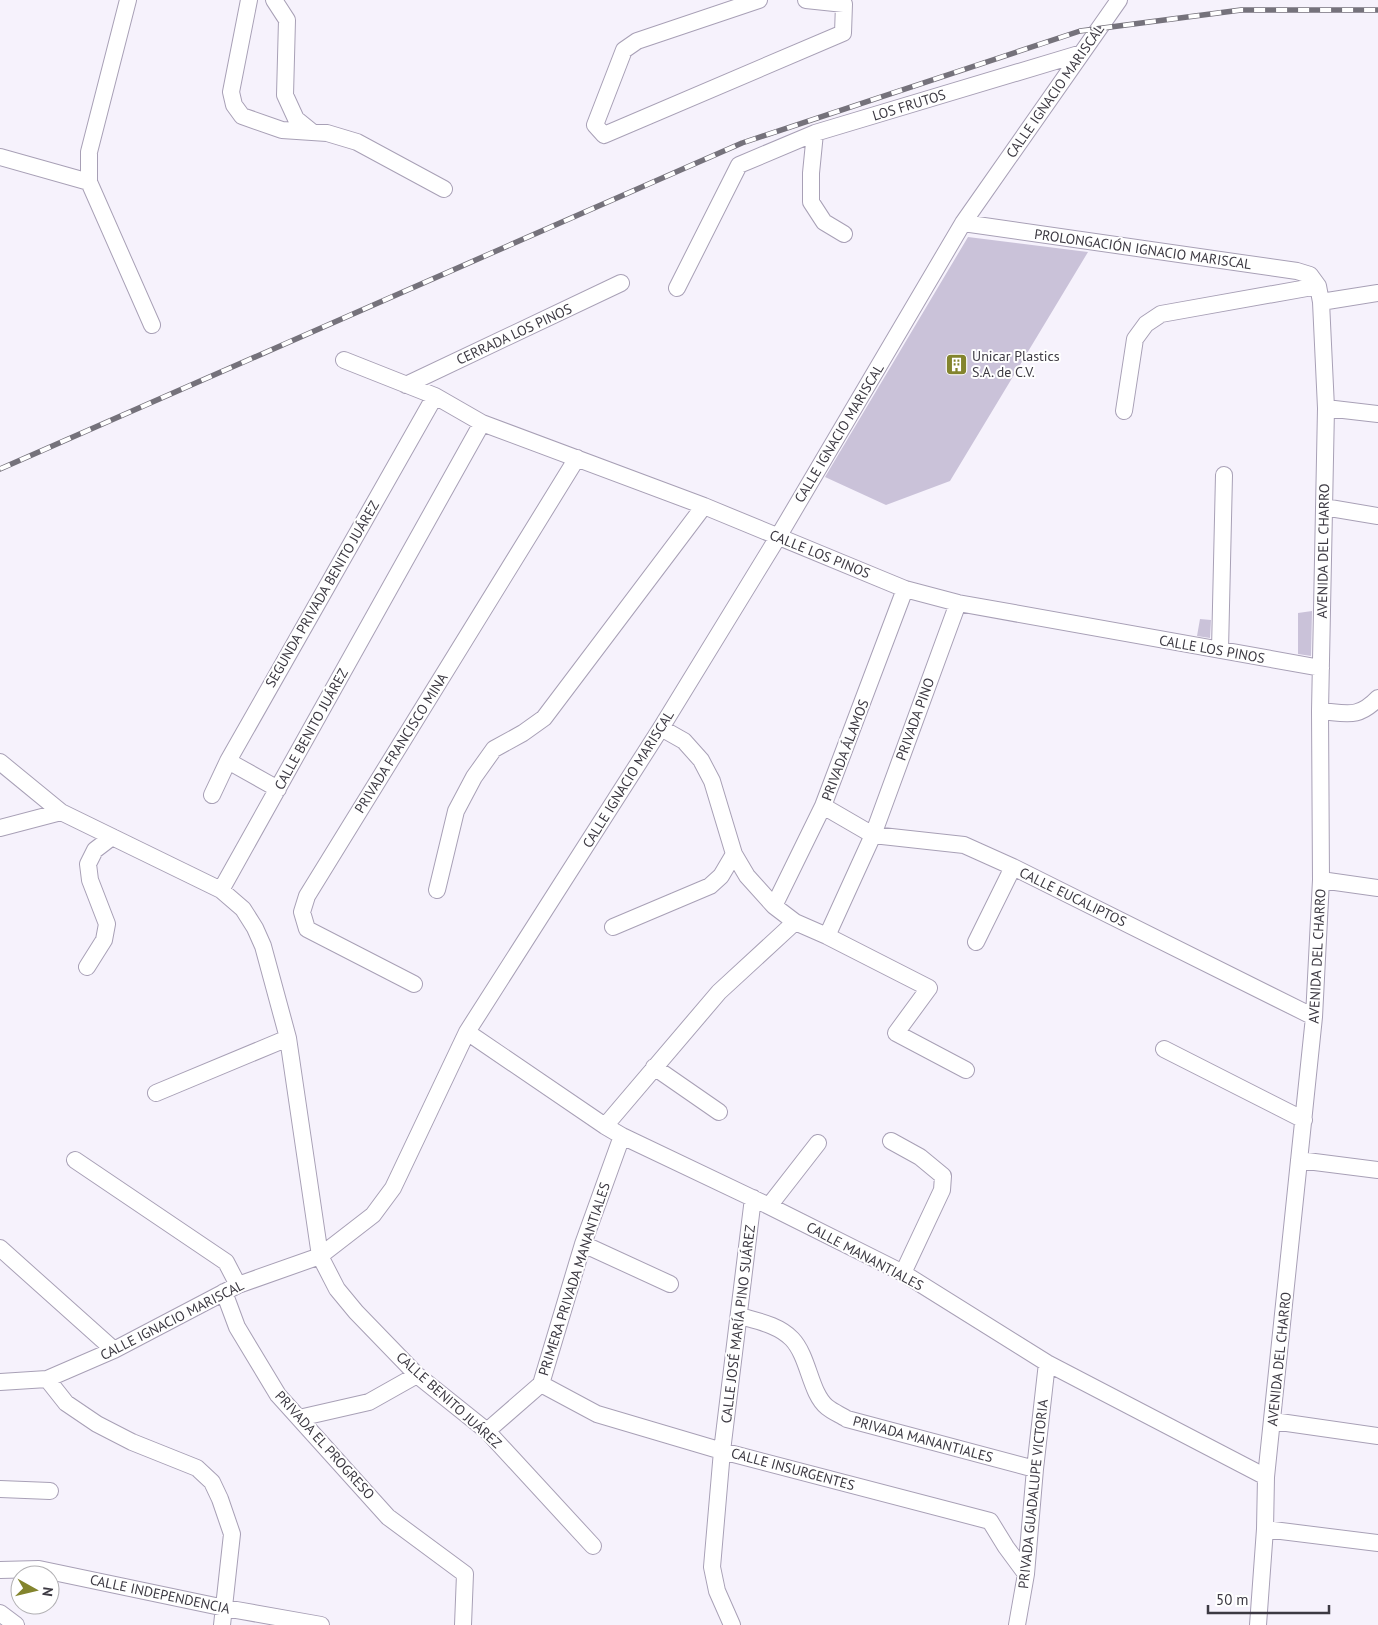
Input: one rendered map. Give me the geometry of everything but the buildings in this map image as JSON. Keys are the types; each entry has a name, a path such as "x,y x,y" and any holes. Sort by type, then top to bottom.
{"street":[{"path":"128,0 89,152 89,182 152,325"},
{"path":"249,0 231,92 234,105 242,116 282,130 327,133 357,142 444,189"},
{"path":"274,0 287,20 284,95 296,119 312,132"},
{"path":"760,0 637,41 624,50 595,125 604,135 843,33 844,4 806,0"},
{"name":"CALLE IGNACIO MARISCAL","path":"0,1382 47,1379 114,1350 231,1288 320,1256 373,1214 393,1188 467,1032 661,728 778,537 963,223 1118,0"},
{"name":"LOS FRUTOS","path":"677,288 739,165 815,133 1082,53"},
{"path":"815,133 811,173 811,202 824,222 844,234"},
{"path":"0,157 89,182"},
{"name":"PROLONGACIÓN IGNACIO MARISCAL","path":"963,223 1297,271 1310,275 1320,294"},
{"name":"CERRADA LOS PINOS","path":"406,384 621,283"},
{"path":"1124,410 1135,339 1146,324 1161,314 1320,294 1378,293"},
{"name":"AVENIDA DEL CHARRO","path":"1258,1625 1265,1529 1266,1477 1314,1017 1321,880 1320,711 1326,408 1320,294"},
{"name":"CALLE LOS PINOS","path":"344,360 435,396 482,423 704,506 905,589 958,603 1321,668"},
{"name":"SEGUNDA PRIVADA BENITO JUÁREZ","path":"212,795 228,761 435,396"},
{"path":"1326,408 1378,414"},
{"name":"CALLE BENITO JUÁREZ","path":"482,423 221,890 243,909 255,928 263,946 288,1038 320,1256 337,1289 356,1312 417,1375 487,1431 593,1546"},
{"name":"PRIVADA FRANCISCO MINA","path":"414,984 307,929 302,912 307,896 577,458"},
{"path":"1220,650 1224,476"},
{"path":"436,890 456,811 474,777 494,749 523,733 544,718 704,506"},
{"path":"1324,507 1378,516"},
{"name":"PRIVADA ÁLAMOS","path":"774,906 823,806 905,589"},
{"name":"PRIVADA PINO","path":"827,936 873,835 958,603"},
{"path":"1320,711 1357,714 1368,708 1378,698"},
{"path":"661,728 684,741 701,760 712,781 734,854 747,876 774,906 795,922 827,936 929,988 896,1033 966,1070"},
{"path":"228,761 278,789"},
{"path":"0,762 61,812 221,890"},
{"name":"CALLE EUCALIPTOS","path":"823,806 873,835 964,844 1314,1017"},
{"path":"0,828 61,812"},
{"path":"87,967 104,940 107,924 90,880 88,864 95,850 112,837"},
{"path":"613,927 710,886 721,876 734,854"},
{"path":"976,942 1013,867"},
{"path":"1321,880 1378,888"},
{"path":"605,1126 654,1066 720,992 795,922"},
{"name":"CALLE MANANTIALES","path":"467,1032 622,1136 753,1198 902,1273 1047,1363 1266,1477"},
{"path":"156,1093 288,1038"},
{"path":"1164,1049 1304,1120"},
{"path":"654,1066 719,1112"},
{"name":"PRIMERA PRIVADA MANANTIALES","path":"487,1431 541,1384 583,1244 622,1136"},
{"path":"891,1141 920,1157 943,1176 942,1190 902,1273"},
{"path":"769,1206 818,1143"},
{"name":"PRIVADA EL PROGRESO","path":"74,1160 226,1262 237,1327 278,1395 388,1516 465,1574 463,1625"},
{"path":"1299,1160 1378,1170"},
{"name":"CALLE JOSÉ MARÍA PINO SUÁREZ","path":"732,1625 717,1591 712,1567 722,1451 753,1198"},
{"path":"583,1244 670,1284"},
{"path":"0,1248 114,1350"},
{"name":"PRIVADA MANANTIALES","path":"740,1316 771,1326 792,1339 806,1361 816,1390 826,1406 847,1419 1035,1469"},
{"name":"PRIVADA GUADALUPE VICTORIA","path":"1017,1625 1026,1574 1047,1363"},
{"path":"299,1418 369,1402 417,1375"},
{"path":"47,1379 66,1403 97,1424 132,1442 196,1468 212,1482 232,1534 222,1625"},
{"name":"CALLE INSURGENTES","path":"541,1384 597,1414 722,1451 990,1521 1026,1574"},
{"path":"1273,1421 1378,1436"},
{"path":"0,1489 50,1491"},
{"path":"1265,1529 1378,1543"},
{"name":"CALLE INDEPENDENCIA","path":"0,1570 39,1569 225,1608 321,1625"},
{"path":"0,1613 16,1625"}],"railway":[{"path":"0,469 742,143 1080,31 1241,10 1378,10"}],"place":[{"name":"Unicar Plastics S.A. de C.V.","path":"956,364"}]}
